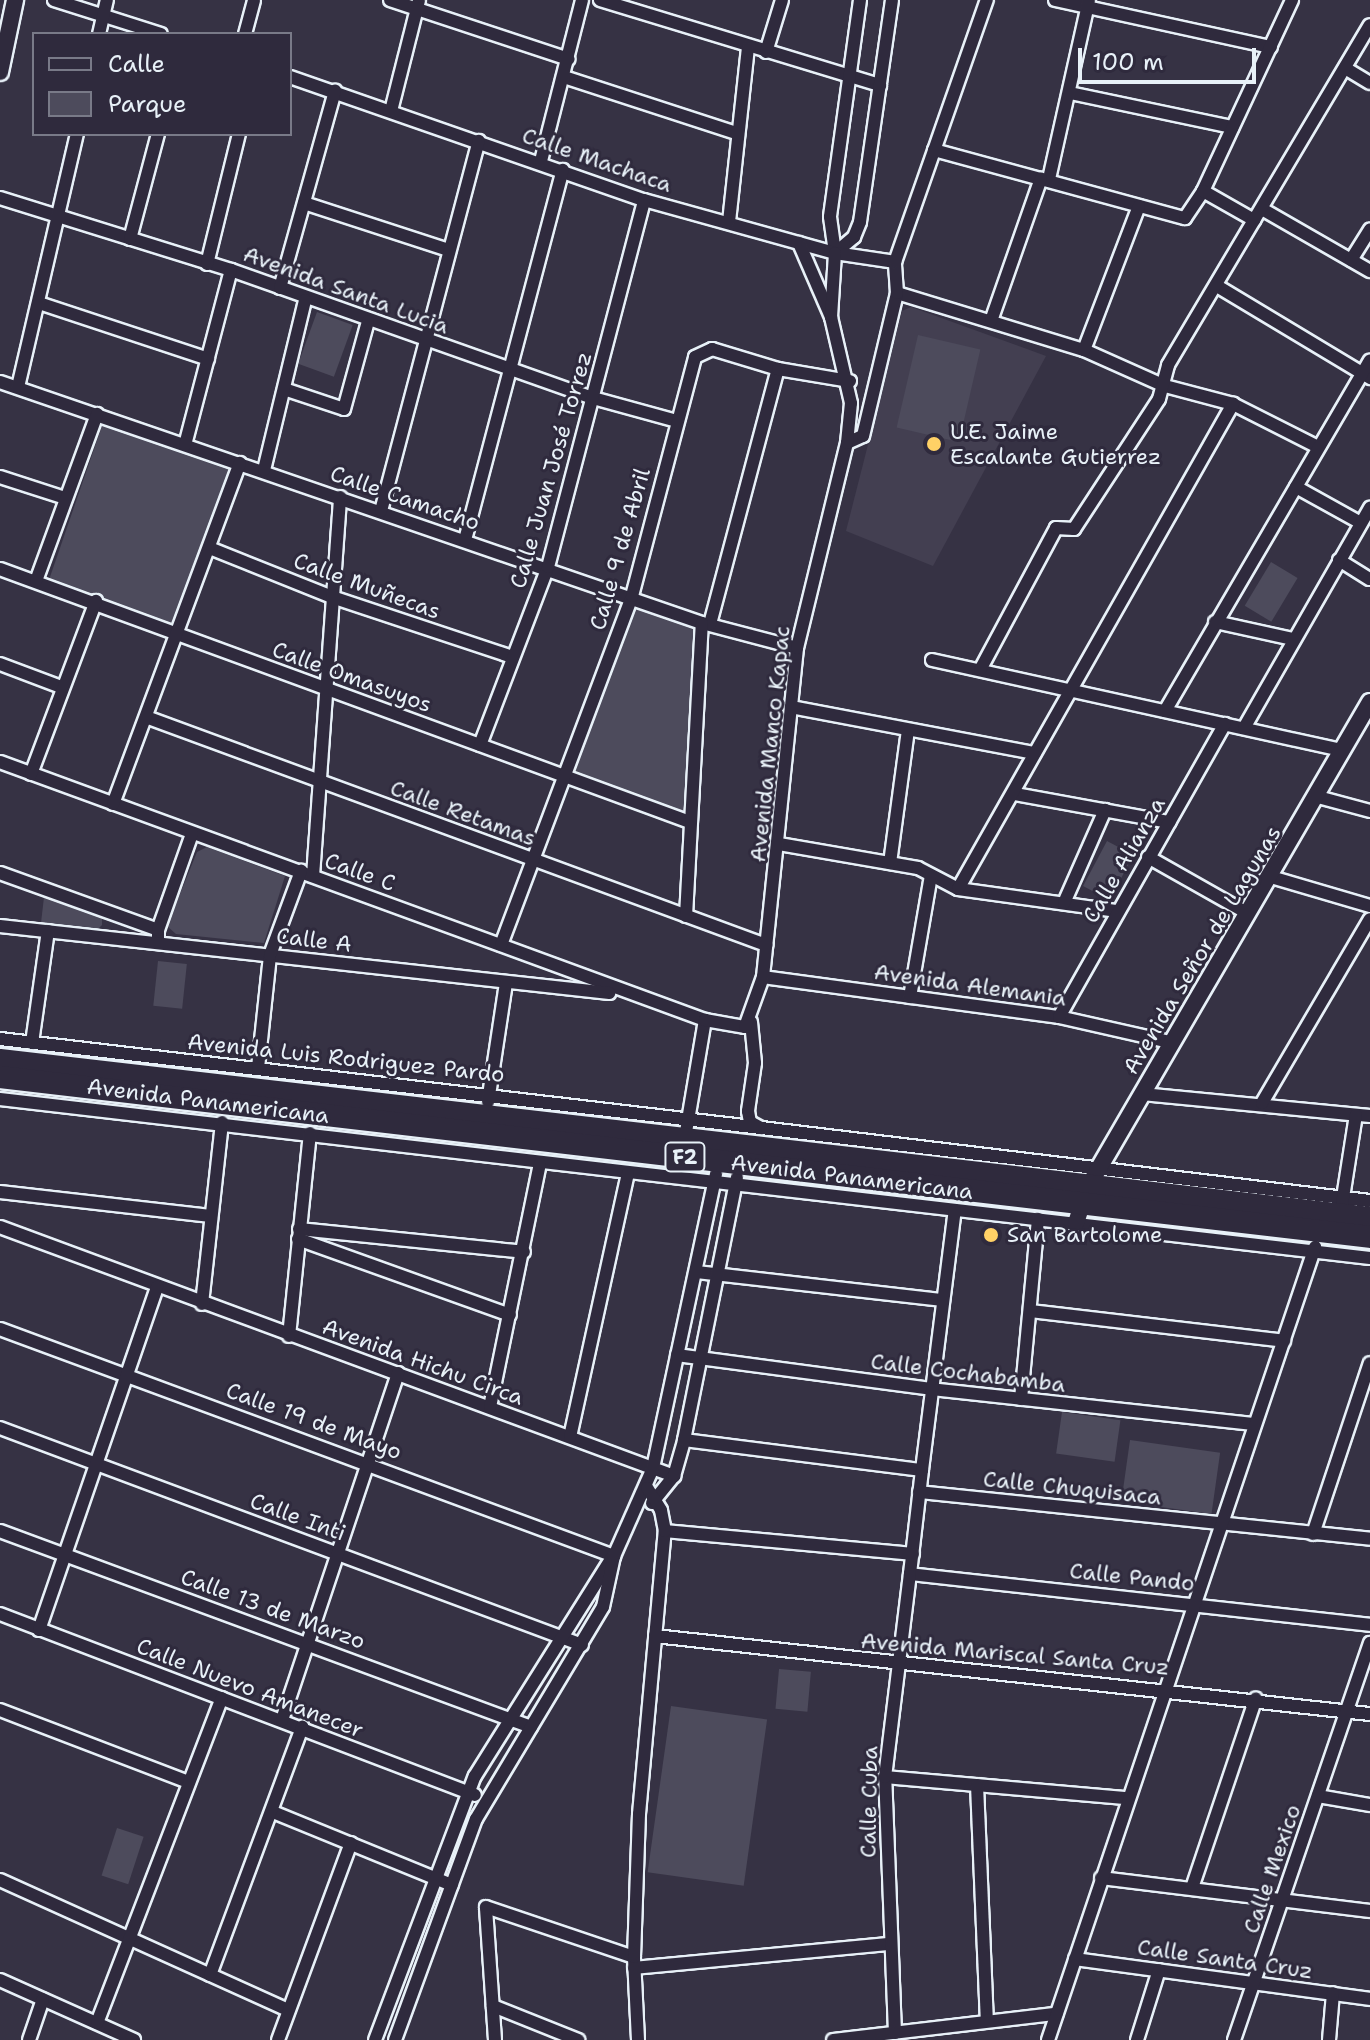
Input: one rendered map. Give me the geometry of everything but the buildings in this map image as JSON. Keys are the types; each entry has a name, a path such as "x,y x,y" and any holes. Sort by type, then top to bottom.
{"highway":[{"name":"Avenida Panamericana","path":"0,1060 488,1104 687,1128 729,1163"},
{"name":"Avenida Panamericana","path":"0,1077 729,1163 1086,1195 1341,1206 1370,1218"},
{"name":"Avenida Panamericana","path":"1086,1195 1317,1241 1370,1237"}],"street":[{"path":"0,72 15,0"},
{"path":"54,0 155,32"},
{"path":"100,32 107,0"},
{"path":"246,32 254,0"},
{"path":"390,0 418,5 568,59"},
{"path":"541,161 582,0"},
{"path":"600,0 848,79 880,85"},
{"path":"766,52 782,0"},
{"path":"831,317 835,253 830,217 860,0"},
{"path":"835,253 854,237 860,222 892,0"},
{"name":"Avenida Manco Kapac","path":"751,1022 763,977 797,648 847,443 858,442 863,436 897,293 895,262 987,0"},
{"path":"1055,0 1088,4 1271,47"},
{"path":"934,150 1185,218 1203,191 1292,0"},
{"path":"991,321 1045,179 1070,93 1088,4"},
{"path":"391,111 418,5"},
{"path":"980,670 1056,528 1074,529 1165,386 1168,365 1370,25"},
{"path":"729,222 736,133 748,48"},
{"path":"1345,68 1370,83"},
{"path":"564,77 736,133"},
{"name":"Calle Machaca","path":"292,78 541,161 644,200 835,253 895,262"},
{"path":"280,288 335,91"},
{"path":"1070,93 1232,127"},
{"path":"18,387 77,136"},
{"path":"130,239 157,136"},
{"path":"207,264 239,136"},
{"path":"381,511 423,339 479,141"},
{"path":"465,540 563,170"},
{"path":"1203,191 1370,271"},
{"name":"Avenida Santa Lucia","path":"0,198 231,270 305,300 593,398 677,421"},
{"name":"Calle Juan José Torrez","path":"480,745 548,567 644,200"},
{"path":"304,203 449,250"},
{"path":"1084,350 1139,206"},
{"path":"1351,260 1370,229"},
{"path":"799,243 831,317 850,381 847,443"},
{"path":"185,445 231,270"},
{"path":"1217,286 1366,376"},
{"path":"897,293 1084,350 1165,386 1233,404 1318,447"},
{"path":"264,470 305,300"},
{"path":"39,303 208,359"},
{"path":"284,389 344,409 368,321"},
{"name":"Calle 9 de Abril","path":"501,945 632,596 695,357 701,350 712,349 778,369 850,381"},
{"path":"1165,711 1318,447 1366,376 1370,360"},
{"path":"686,916 690,822 706,624 778,369"},
{"name":"Calle Camacho","path":"0,382 548,567 706,624 797,648"},
{"path":"958,889 1015,794 1035,753 1233,404"},
{"path":"36,581 97,414"},
{"path":"113,804 177,631 212,549 240,463"},
{"path":"0,477 65,498"},
{"path":"1296,487 1361,523"},
{"path":"258,1068 270,955 307,874 321,782 340,497"},
{"path":"1244,728 1370,508"},
{"name":"Calle Muñecas","path":"212,549 332,597 512,657"},
{"path":"1339,560 1370,579"},
{"name":"Calle Omasuyos","path":"0,569 96,601 326,691 690,822"},
{"path":"31,774 61,687 96,601"},
{"path":"1215,622 1293,639"},
{"path":"932,660 1343,750"},
{"path":"0,664 61,687"},
{"path":"791,707 1035,753"},
{"name":"Avenida Señor de Lagunas","path":"1086,1195 1170,1042 1368,711"},
{"name":"Calle Retamas","path":"146,717 766,945"},
{"name":"Calle Alianza","path":"1059,1017 1225,724"},
{"path":"890,863 908,730"},
{"name":"Calle C","path":"0,762 501,945 623,994 705,1020"},
{"path":"1015,794 1169,822"},
{"path":"1318,797 1370,811"},
{"path":"1064,903 1105,810"},
{"path":"0,873 158,935 192,834"},
{"path":"779,844 890,863 931,876 958,889 1117,911"},
{"path":"1148,857 1247,913"},
{"path":"910,997 931,876"},
{"path":"1271,877 1370,906"},
{"path":"1262,1103 1370,919"},
{"name":"Calle A","path":"0,926 158,935 270,955 623,994"},
{"path":"32,1043 48,931"},
{"name":"Avenida Alemania","path":"763,977 1059,1017 1170,1042"},
{"path":"488,1104 506,983"},
{"path":"687,1128 705,1020 738,1029 751,1022 755,1063 748,1111 750,1122 761,1128"},
{"name":"Avenida Luis Rodriguez Pardo","path":"0,1039 258,1068 488,1104"},
{"path":"1142,1094 1262,1103 1370,1116"},
{"name":"Avenida Panamericana","path":"0,1099 222,1122 628,1173 729,1163 955,1210 1038,1219 1086,1195"},
{"path":"1356,1115 1341,1206 1370,1201"},
{"path":"202,1304 222,1122"},
{"name":"Avenida Panamericana","path":"687,1128 761,1128 1086,1195"},
{"path":"289,1336 310,1133"},
{"path":"375,2040 468,1792 560,1636 614,1556 647,1488 696,1272 729,1163"},
{"path":"636,1509 657,1502 674,1476 684,1440 719,1274 729,1163"},
{"path":"490,1407 540,1164"},
{"path":"570,1437 628,1173"},
{"path":"0,1192 211,1216"},
{"path":"910,1574 941,1300 955,1210"},
{"path":"1021,1399 1038,1219"},
{"name":"Avenida Hichu Circa","path":"1,1231 674,1476"},
{"path":"299,1234 524,1252"},
{"path":"299,1234 510,1315"},
{"path":"1048,2040 1192,1603 1317,1241"},
{"name":"Avenida Panamericana","path":"1317,1241 1370,1258"},
{"path":"696,1272 941,1300"},
{"path":"39,1630 93,1463 157,1287"},
{"path":"1030,1311 1284,1341"},
{"name":"Calle 19 de Mayo","path":"0,1329 369,1462 614,1556"},
{"name":"Calle Cochabamba","path":"677,1355 931,1389 1254,1424"},
{"path":"1313,1534 1370,1363"},
{"path":"282,1720 341,1553 398,1373"},
{"name":"Calle Inti","path":"0,1428 582,1645"},
{"path":"684,1440 922,1470"},
{"path":"638,2040 634,1963 639,1814 665,1531 657,1502 647,1488"},
{"name":"Calle Chuquisaca","path":"919,1492 1370,1539"},
{"name":"Calle 13 de Marzo","path":"0,1531 310,1642 531,1727"},
{"path":"665,1531 913,1554"},
{"path":"395,2040 486,1799 603,1607 614,1556"},
{"name":"Calle Pando","path":"910,1574 1370,1625"},
{"name":"Calle Cuba","path":"895,2033 885,1777 910,1574"},
{"name":"Calle Nuevo Amanecer","path":"0,1614 486,1799"},
{"name":"Avenida Mariscal Santa Cruz","path":"655,1636 900,1664 1256,1698 1370,1714"},
{"name":"Calle Mexico","path":"1234,2040 1370,1643"},
{"path":"97,2023 222,1698"},
{"path":"1192,1888 1256,1698"},
{"path":"0,1710 189,1782"},
{"path":"210,1975 302,1727"},
{"path":"885,1777 1127,1798"},
{"path":"977,1785 987,2021"},
{"path":"1318,1796 1370,1805"},
{"path":"273,1812 452,1885"},
{"path":"278,2040 351,1843"},
{"path":"1101,1878 1284,1897 1370,1911"},
{"path":"0,1880 288,2010"},
{"path":"495,2040 486,1907 634,1963 890,1944"},
{"name":"Calle Santa Cruz","path":"1075,1959 1254,1980 1370,1999"},
{"path":"1137,2040 1159,1970"},
{"path":"0,1980 134,2040"},
{"path":"1329,2040 1333,1993"},
{"path":"29,2040 43,1999"},
{"path":"493,2006 578,2040"},
{"path":"833,2040 1056,2014"}],"shaded area":[{"name":"U.E. Jaime Escalante Gutierrez","path":"911,307 1046,356 933,566 846,531 902,311"}],"green space":[{"path":"317,312 353,325 334,377 298,364"},
{"path":"918,335 980,349 959,442 897,428"},
{"path":"103,423 236,469 182,627 49,581"},
{"path":"1271,562 1298,578 1271,622 1245,606"},
{"path":"636,605 698,627 688,814 573,772"},
{"path":"1107,841 1133,855 1110,900 1083,886"},
{"path":"207,847 285,876 264,943 176,934 167,926 197,852"},
{"path":"44,897 102,918 102,925 98,929 41,923"},
{"path":"158,961 187,964 182,1009 153,1006"},
{"path":"1062,1412 1120,1420 1115,1462 1056,1454"},
{"path":"1130,1440 1220,1453 1211,1514 1121,1501"},
{"path":"779,1669 811,1672 807,1712 776,1709"},
{"path":"671,1706 767,1719 744,1886 648,1872"},
{"path":"117,1828 144,1837 128,1884 102,1876"}],"place":[{"name":"U.E. Jaime Escalante Gutierrez","path":"934,444"},
{"name":"San Bartolome","path":"991,1235"}]}
